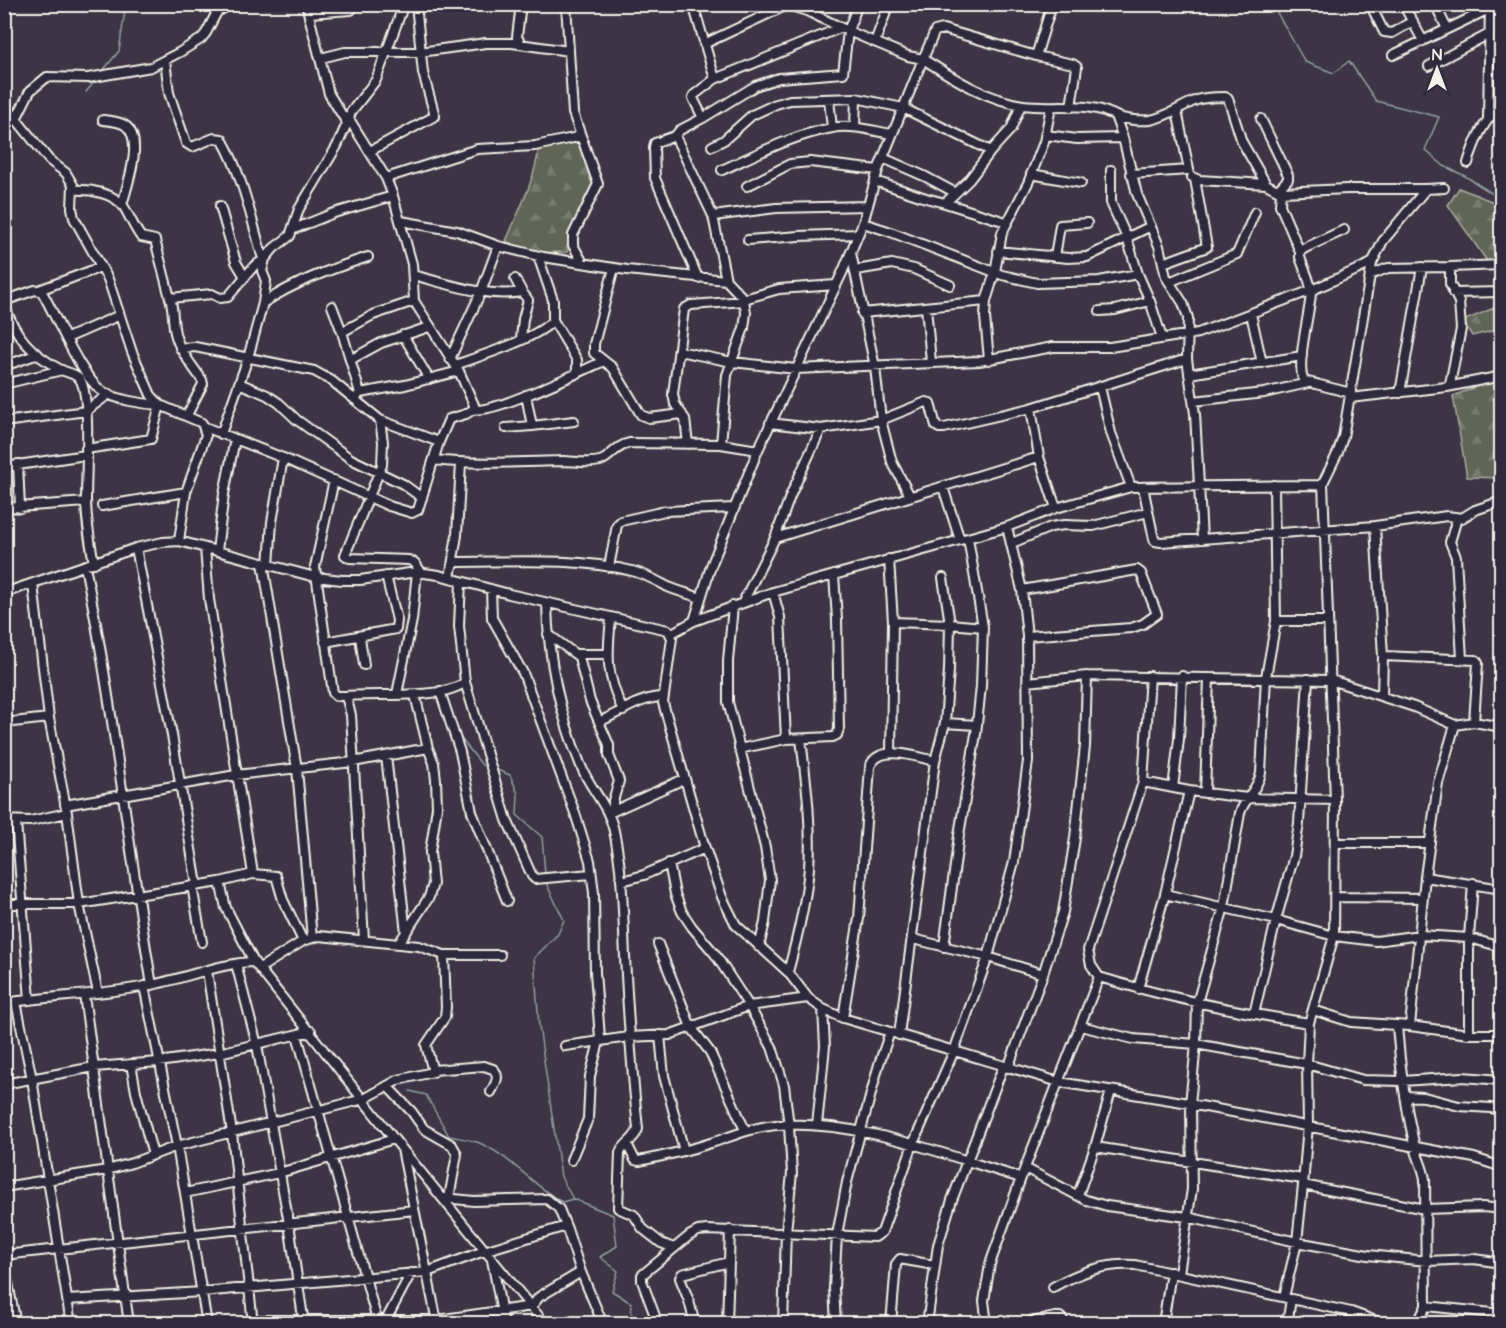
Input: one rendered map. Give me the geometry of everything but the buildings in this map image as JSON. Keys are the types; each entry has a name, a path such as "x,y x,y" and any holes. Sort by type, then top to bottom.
{"street":[{"path":"16,119 30,91 47,77 88,78 151,67 201,39 217,12 231,4"},
{"path":"306,4 329,94 386,178 393,196 412,264 414,301 455,365 474,409"},
{"path":"309,13 351,10 355,4"},
{"path":"170,298 212,294 220,298 228,297 274,248 290,236 299,209 337,146 351,112 376,80 404,4"},
{"path":"369,151 435,116 423,73 416,4"},
{"path":"521,4 517,37 521,44"},
{"path":"566,4 571,99 579,134 598,184 573,235 573,244 583,263"},
{"path":"693,4 715,79"},
{"path":"698,278 656,178 655,143 675,136 680,130 755,86 779,78 843,73 844,30 858,4"},
{"path":"875,42 889,4"},
{"path":"1036,56 1052,4"},
{"path":"1370,4 1384,32 1392,33 1413,21"},
{"path":"1403,4 1424,41"},
{"path":"1435,4 1447,29"},
{"path":"704,44 786,5 809,8 844,30 908,56 923,59 953,78 992,97 1020,105 1102,110 1115,116 1152,120 1177,111 1197,100 1225,96 1242,142 1266,184"},
{"path":"1393,55 1489,7 1488,118"},
{"path":"694,621 711,566 734,508 771,423 851,253 863,223 878,170 935,32 943,29 1036,56 1073,64 1077,67 1071,107"},
{"path":"703,118 693,101 694,94 715,79 844,30"},
{"path":"1429,66 1489,34"},
{"path":"321,58 345,52 420,52 486,44 521,44 569,51"},
{"path":"165,60 169,93 186,143 192,147 214,138 222,139 232,156 264,259 262,271 266,281 263,303 248,358 221,434"},
{"path":"712,146 724,140 752,115 776,104 790,100 856,98 903,108 991,151"},
{"path":"855,127 856,98"},
{"path":"829,99 832,128"},
{"path":"4,104 49,160 66,173 74,190 72,208 74,218 108,279 132,352 151,395 160,405"},
{"path":"945,203 969,180 1011,129 1020,105"},
{"path":"1468,164 1476,137 1488,118 1502,105"},
{"path":"989,360 985,317 986,301 995,272 998,251 1006,222 1031,174 1046,135 1051,107"},
{"path":"1162,263 1207,247 1195,179 1189,170 1177,111"},
{"path":"1115,116 1123,138 1131,174 1162,263 1169,282 1186,309 1188,318 1187,359 1194,401 1201,486 1202,539"},
{"path":"103,120 126,126 132,134 135,151 122,205"},
{"path":"1261,120 1288,175 1280,191 1280,205 1300,252 1312,290 1302,356 1304,381 1350,395 1400,393 1447,387 1501,374"},
{"path":"722,170 780,144 832,128 855,127 892,134"},
{"path":"386,178 477,149 535,146 578,137 579,134"},
{"path":"1046,135 1077,139 1123,138"},
{"path":"675,136 713,216 726,280 744,300 746,314 744,328 727,375 721,444"},
{"path":"883,158 954,192"},
{"path":"747,186 790,164 810,162 878,170"},
{"path":"1111,170 1111,203 1127,238 1162,338"},
{"path":"1131,174 1189,170"},
{"path":"1031,174 1081,183"},
{"path":"1195,179 1266,184 1280,191 1444,188"},
{"path":"875,181 1006,222"},
{"path":"74,190 84,189 101,193 122,205 139,235 155,240 157,243 173,307 175,333 180,348 202,384 187,415"},
{"path":"1287,1323 1287,1298 1297,1242 1308,1125 1309,1023 1334,936 1335,800 1323,483 1343,437 1372,263 1383,241 1426,189"},
{"path":"294,229 334,213 393,196"},
{"path":"220,206 236,262 245,277"},
{"path":"713,216 776,208 868,206"},
{"path":"1169,282 1238,254 1255,212"},
{"path":"401,221 457,231 498,246 538,256 615,268 726,280"},
{"path":"863,223 995,272 1037,283 1099,281 1138,274"},
{"path":"1055,256 1060,225 1087,224"},
{"path":"998,251 1087,257 1151,226"},
{"path":"1300,252 1344,230"},
{"path":"748,240 858,234"},
{"path":"455,365 498,246"},
{"path":"851,253 875,367 881,420 892,462 910,496"},
{"path":"538,256 553,300 553,320 577,360 585,368"},
{"path":"263,303 276,294 327,271 368,257"},
{"path":"679,351 732,362 796,369 989,360 1047,348 1110,347 1187,336 1312,290 1372,263"},
{"path":"856,270 891,264 914,269 950,285"},
{"path":"1370,274 1388,268 1502,266"},
{"path":"94,563 86,502 86,411 81,382 78,377 62,370 38,354 18,336 6,317 4,302 101,267"},
{"path":"1400,393 1422,267"},
{"path":"1447,387 1461,329 1459,302 1450,284 1450,267"},
{"path":"585,368 593,349 615,268"},
{"path":"413,275 481,292 507,295 522,292"},
{"path":"515,279 528,300 521,339"},
{"path":"688,444 685,419 675,404 673,394 684,309 687,306 744,300 779,289 836,285"},
{"path":"39,290 90,380 109,394 136,403 160,405 187,415 221,434 283,458 389,506 412,513 418,510 439,442 449,419 474,409 483,410 526,395 604,361"},
{"path":"1453,293 1502,292"},
{"path":"342,332 372,315 414,301"},
{"path":"862,313 986,301"},
{"path":"1100,311 1115,310 1150,301"},
{"path":"332,306 350,360 357,396"},
{"path":"926,307 931,362"},
{"path":"1251,314 1262,363"},
{"path":"67,338 120,315"},
{"path":"357,396 429,379 455,365 537,332 553,320"},
{"path":"350,360 381,342 429,327"},
{"path":"403,335 429,379"},
{"path":"180,348 195,347 314,371 357,396 380,420 439,442"},
{"path":"593,349 597,356 613,368 641,415 649,418 682,414"},
{"path":"4,366 38,354"},
{"path":"1190,374 1302,356"},
{"path":"771,423 821,429 881,420 924,402 930,403 936,426 939,428 1030,408 1187,359"},
{"path":"4,384 62,370"},
{"path":"239,383 267,395 351,459 402,484 422,498"},
{"path":"1194,401 1264,393 1310,383"},
{"path":"1100,387 1111,433 1131,487"},
{"path":"4,422 86,411 109,394"},
{"path":"526,395 532,426"},
{"path":"4,467 151,439 160,405"},
{"path":"1030,408 1039,457 1056,508"},
{"path":"380,420 384,454 380,473 346,549 346,557 409,560 415,562 419,572 397,694"},
{"path":"506,428 574,421"},
{"path":"179,541 186,492 206,435 205,427"},
{"path":"743,602 775,538 791,494 821,429"},
{"path":"217,551 224,494 235,439"},
{"path":"434,460 461,463 592,462 606,458 616,448 630,443 721,444 759,450"},
{"path":"775,538 1039,457"},
{"path":"283,458 266,564 297,769 312,938"},
{"path":"450,578 457,534 461,463"},
{"path":"18,464 20,508"},
{"path":"334,480 315,559 315,577 333,693 336,696 415,695 455,688 465,682"},
{"path":"672,633 694,621 773,592 1007,527 1056,508 1131,487 1319,485 1323,483"},
{"path":"1163,1323 1192,1189 1190,1104 1196,1044 1197,1003 1224,907 1240,813 1259,782 1261,773 1266,677 1276,621 1274,485"},
{"path":"943,487 964,539 983,627 977,725 944,947"},
{"path":"1143,487 1155,541 1375,526 1447,516 1462,518 1475,510 1502,501"},
{"path":"102,506 186,492"},
{"path":"4,508 86,502"},
{"path":"609,567 619,523 665,511 734,508"},
{"path":"1012,543 1051,527 1093,526 1148,512"},
{"path":"1457,518 1450,542 1456,557 1462,659"},
{"path":"1375,526 1383,656 1382,695"},
{"path":"658,1323 642,1281 642,1275 674,1248 698,1232 730,1230 879,1235 913,1144 954,1051 988,957 1015,850 1028,760 1027,636 1022,590 1007,527"},
{"path":"4,593 136,548 179,541 315,577 342,580 419,572 611,618 663,627 672,633"},
{"path":"136,548 172,735 202,942"},
{"path":"205,548 209,599 253,874"},
{"path":"890,559 893,622 891,753"},
{"path":"453,562 561,560 632,571 650,576 666,586 701,598"},
{"path":"85,566 98,628 159,1062 177,1146 207,1323"},
{"path":"1022,590 1137,570 1141,573 1157,614 1143,624 1131,628 1027,636"},
{"path":"739,749 786,739 833,737 838,732 837,619 834,575"},
{"path":"326,642 396,629 397,621 386,576"},
{"path":"899,1035 935,760 945,723 950,624 943,579"},
{"path":"461,581 459,626 465,682 507,820 535,879 591,874"},
{"path":"33,584 49,718 66,809 79,904 98,993"},
{"path":"490,589 492,618 524,673 590,861 594,893 599,1042 590,1076 588,1119 571,1160"},
{"path":"773,592 780,617 786,739"},
{"path":"547,603 548,634 556,692 582,768 610,812 622,881 629,1037 638,1129 637,1134 622,1148 620,1153 618,1208 634,1215 643,1229 661,1243 674,1248"},
{"path":"733,606 728,702 765,848 770,880 765,922 759,947"},
{"path":"611,618 607,654 613,689 623,711"},
{"path":"1276,621 1328,621"},
{"path":"893,622 983,627"},
{"path":"672,633 663,703 684,779 722,897 736,924 788,972 808,998 823,1009 843,1018 1059,1082 1308,1125 1474,1158 1502,1167"},
{"path":"548,634 579,657 590,701 601,721 609,745 611,761 619,781 610,812"},
{"path":"360,637 364,665"},
{"path":"576,654 607,654"},
{"path":"1383,656 1476,660 1478,663 1474,722"},
{"path":"1027,682 1087,676 1266,677 1331,680 1382,695 1455,725 1474,722 1502,727"},
{"path":"927,1323 938,1245 967,1161 1043,974 1063,912 1075,838 1085,746 1087,676"},
{"path":"1150,676 1143,782 1088,950 1091,964 1099,977 1138,989 1197,1003 1309,1023"},
{"path":"1173,788 1179,739 1182,676"},
{"path":"1204,793 1209,678"},
{"path":"1254,1014 1294,856 1301,799 1308,679"},
{"path":"440,691 460,752 472,812 507,901"},
{"path":"399,943 429,897 433,884 430,852 437,807 436,780 434,763 415,695"},
{"path":"346,696 351,715 364,940"},
{"path":"601,721 652,697 663,697"},
{"path":"4,723 49,718"},
{"path":"945,723 977,725"},
{"path":"1410,1026 1425,878 1438,783 1455,725"},
{"path":"788,972 796,943 809,869 810,820 801,739"},
{"path":"10,820 47,819 66,809 122,794 237,775 353,762 428,748"},
{"path":"843,1018 859,918 870,767 877,756 891,753 935,760"},
{"path":"386,756 406,933"},
{"path":"610,812 684,779"},
{"path":"1143,782 1189,791 1248,798 1335,800"},
{"path":"1138,989 1165,894 1189,791"},
{"path":"4,793 22,904 30,1000"},
{"path":"1335,843 1430,843"},
{"path":"622,881 644,875 705,848"},
{"path":"669,863 675,894 682,912 715,954 749,1006 772,1047 784,1085 792,1173 786,1232 783,1323"},
{"path":"4,904 79,904 220,882 253,874 276,876 283,900 303,941"},
{"path":"1425,878 1502,889"},
{"path":"220,882 226,908 257,965 401,1148 446,1198 545,1323"},
{"path":"1469,1034 1469,938 1473,884"},
{"path":"1165,894 1334,936 1376,941 1420,935 1469,938 1502,947"},
{"path":"1335,897 1423,898"},
{"path":"4,1003 148,986 236,964 257,965 303,941 319,936 419,946 444,955 500,955"},
{"path":"913,939 988,957 1043,974"},
{"path":"658,944 691,1027 710,1053 745,1131"},
{"path":"433,1070 426,1045 445,1017 444,955"},
{"path":"236,964 257,1045 304,1321"},
{"path":"207,971 232,1133 253,1322 437,1322 532,1306 539,1297 581,1272"},
{"path":"987,1323 984,1301 990,1264 1020,1178 1099,977"},
{"path":"84,995 129,1323"},
{"path":"565,1046 682,1032 749,1006 808,998"},
{"path":"16,1002 32,1079 71,1323"},
{"path":"817,1125 825,1046 823,1009"},
{"path":"1313,1010 1350,1022 1410,1026 1469,1034 1502,1034"},
{"path":"1081,1026 1133,1039 1196,1044 1307,1064 1363,1080 1402,1081 1461,1077 1502,1080"},
{"path":"1397,1026 1402,1081 1414,1146 1424,1170 1426,1306 1418,1323"},
{"path":"4,1084 94,1067 159,1062 219,1053 311,1032"},
{"path":"836,1323 834,1288 837,1235 860,1132 890,1032"},
{"path":"297,1035 365,1277 382,1321"},
{"path":"660,1035 664,1076 684,1151"},
{"path":"131,1064 153,1155"},
{"path":"4,1187 107,1170 177,1146 364,1099 413,1075 431,1073 433,1070 484,1066 493,1069 497,1074 497,1081 490,1092"},
{"path":"387,1086 412,1112 424,1129 456,1150 446,1198"},
{"path":"1078,1195 1111,1091"},
{"path":"1405,1096 1424,1097 1459,1106 1502,1111"},
{"path":"627,1144 637,1161 684,1151 745,1131 776,1125 817,1125 913,1144 1020,1178"},
{"path":"185,1193 279,1173 394,1139"},
{"path":"1095,1147 1303,1182 1425,1209 1483,1207 1502,1209"},
{"path":"401,1148 437,1322"},
{"path":"1024,1168 1078,1195 1107,1206 1186,1217 1368,1255 1427,1261 1474,1258 1502,1263"},
{"path":"446,1198 483,1201 547,1199 559,1209 581,1272 603,1323"},
{"path":"4,1255 414,1210"},
{"path":"67,1300 202,1292 249,1286 427,1272 489,1253 559,1227 567,1229"},
{"path":"727,1323 730,1230"},
{"path":"489,1253 504,1323"},
{"path":"891,1323 897,1261 900,1259 934,1265"},
{"path":"694,1323 680,1278 682,1274 729,1262"},
{"path":"4,1263 15,1323"},
{"path":"1053,1287 1075,1275 1108,1266 1135,1266 1351,1312 1384,1323"},
{"path":"382,1321 411,1274"},
{"path":"1426,1306 1502,1314"},
{"path":"1022,1323 1055,1317 1060,1317 1066,1323"}],"green space":[{"path":"578,138 598,182 567,252 533,253 506,241 530,183 539,147"},
{"path":"1459,188 1501,205 1501,265 1487,261 1448,205"},
{"path":"1501,305 1501,329 1472,336 1463,321"},
{"path":"1501,377 1501,478 1467,477 1453,396"}],"waterway":[{"path":"101,73 119,51 126,4"},
{"path":"1272,4 1305,62 1334,73 1349,61 1376,101 1439,117 1425,150 1444,166 1502,197"},
{"path":"86,92 95,81"},
{"path":"459,736 482,765 488,767"},
{"path":"495,769 510,775 518,794 517,815 542,837 545,873"},
{"path":"545,881 564,920 558,934 534,958 539,1026 561,1177 573,1199 613,1215 617,1246 600,1257 618,1271 612,1291 631,1303 632,1324"},
{"path":"410,1091 426,1095 449,1136 474,1141 500,1154 562,1202 573,1199"}]}
